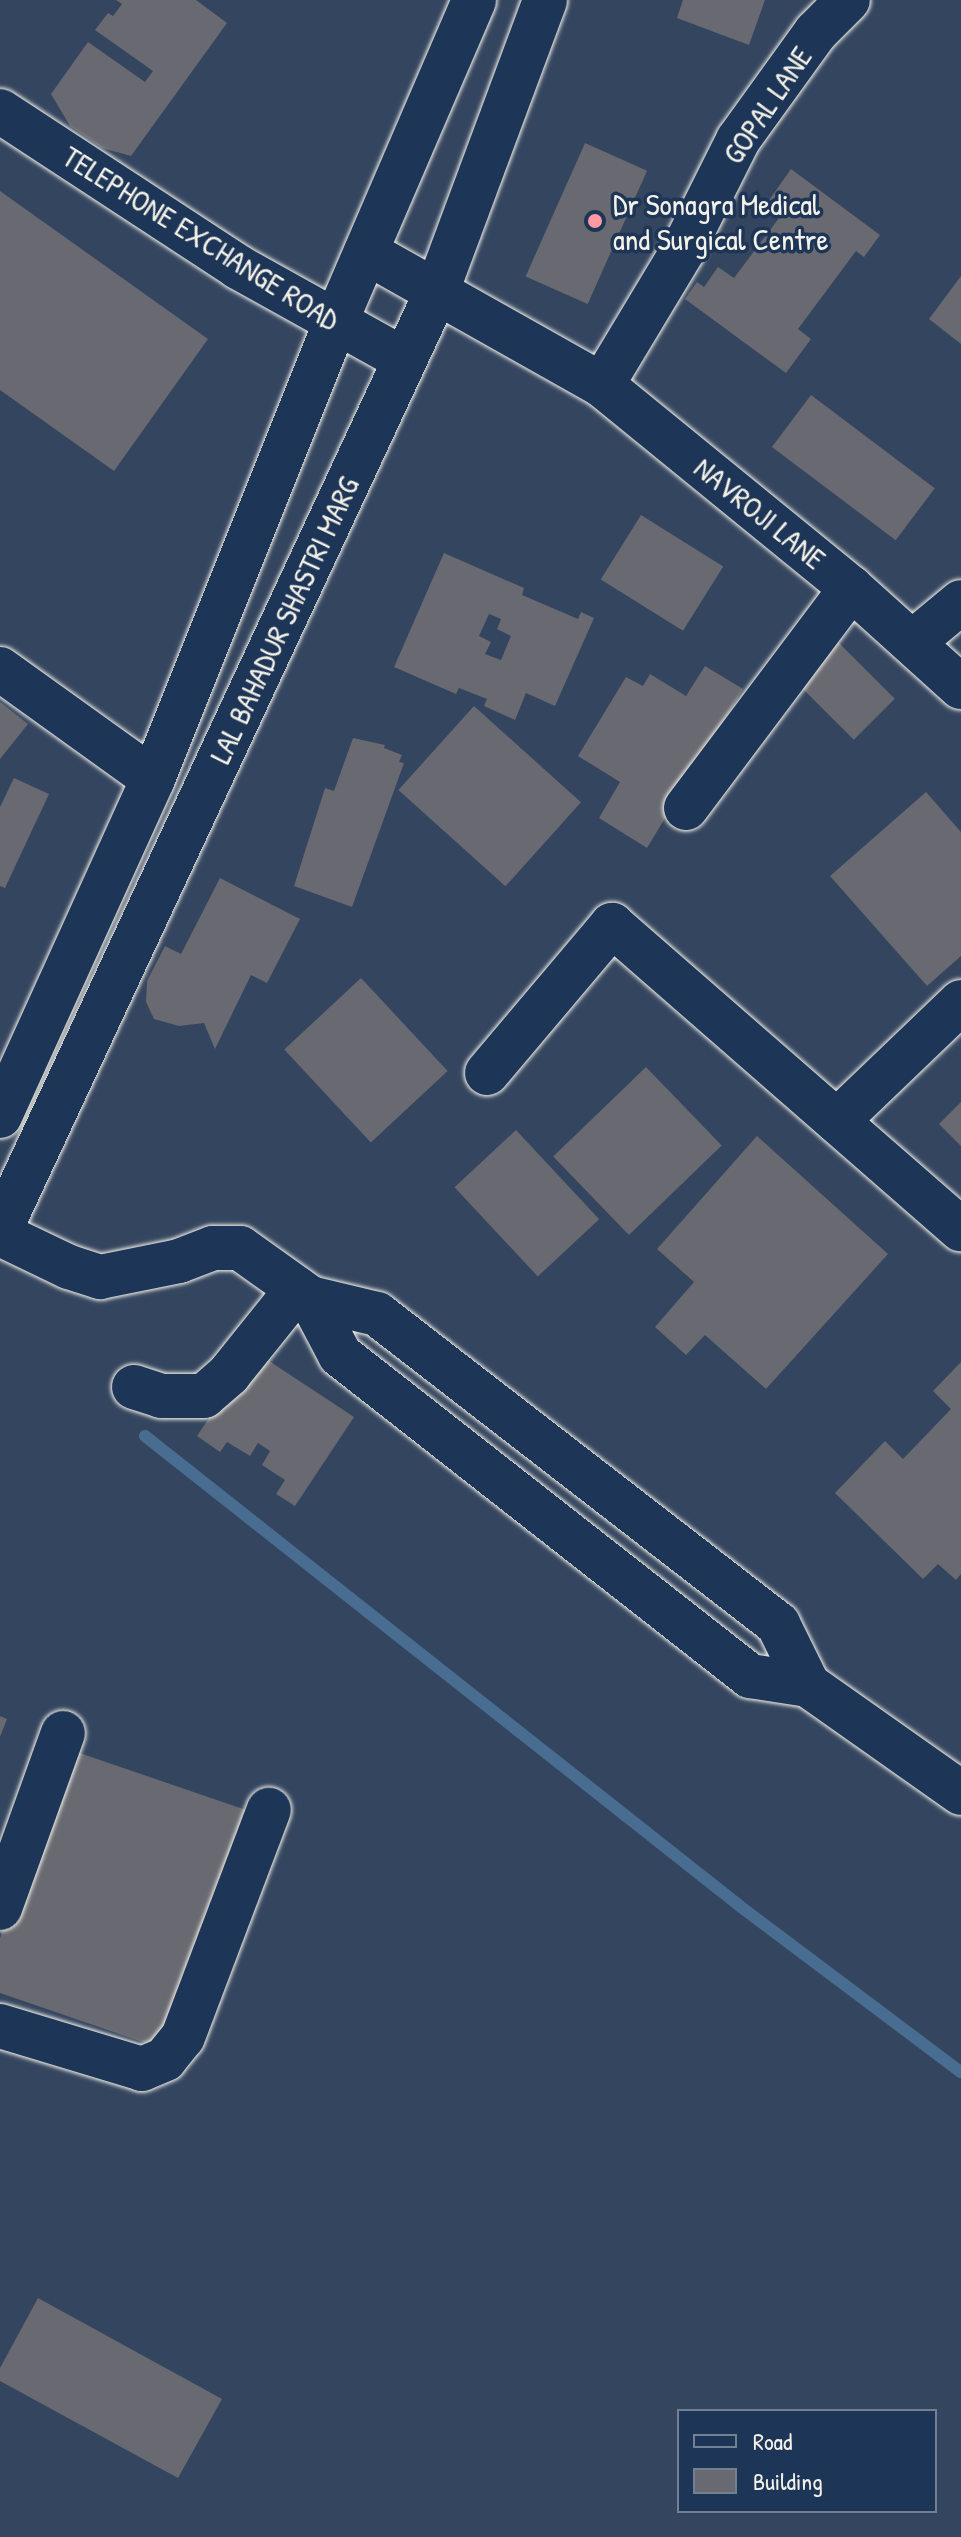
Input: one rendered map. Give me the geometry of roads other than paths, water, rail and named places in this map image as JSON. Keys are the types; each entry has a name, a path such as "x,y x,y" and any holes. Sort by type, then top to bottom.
{"street":[{"name":"LAL BAHADUR SHASTRI MARG","path":"0,1116 153,779 336,321 474,0"},
{"name":"LAL BAHADUR SHASTRI MARG","path":"0,1232 437,291 545,0"},
{"name":"GOPAL LANE","path":"602,385 683,250 738,140 816,32 848,0"},
{"name":"TELEPHONE EXCHANGE ROAD","path":"0,111 238,267 405,360"},
{"name":"NAVROJI LANE","path":"366,252 602,385 851,588 686,808"},
{"path":"851,588 961,687"},
{"path":"913,642 961,602"},
{"path":"0,669 153,779"},
{"path":"487,1073 612,925 961,1229"},
{"path":"837,1121 961,1002"},
{"path":"0,1232 69,1267 100,1277 179,1261 213,1248 240,1248 304,1294 377,1314 778,1624 808,1685"},
{"path":"304,1294 340,1355 750,1676 808,1685 961,1793"},
{"path":"134,1387 161,1396 204,1396 229,1374 304,1294"},
{"path":"376,1383 409,1339"},
{"path":"509,1487 545,1444"},
{"path":"0,1908 63,1733"},
{"path":"0,2026 142,2069 165,2059 183,2037 269,1810"}],"waterway":[{"path":"145,1436 745,1910 961,2072"}],"place":[{"name":"Dr Sonagra Medical and Surgical Centre","path":"595,221"}]}
